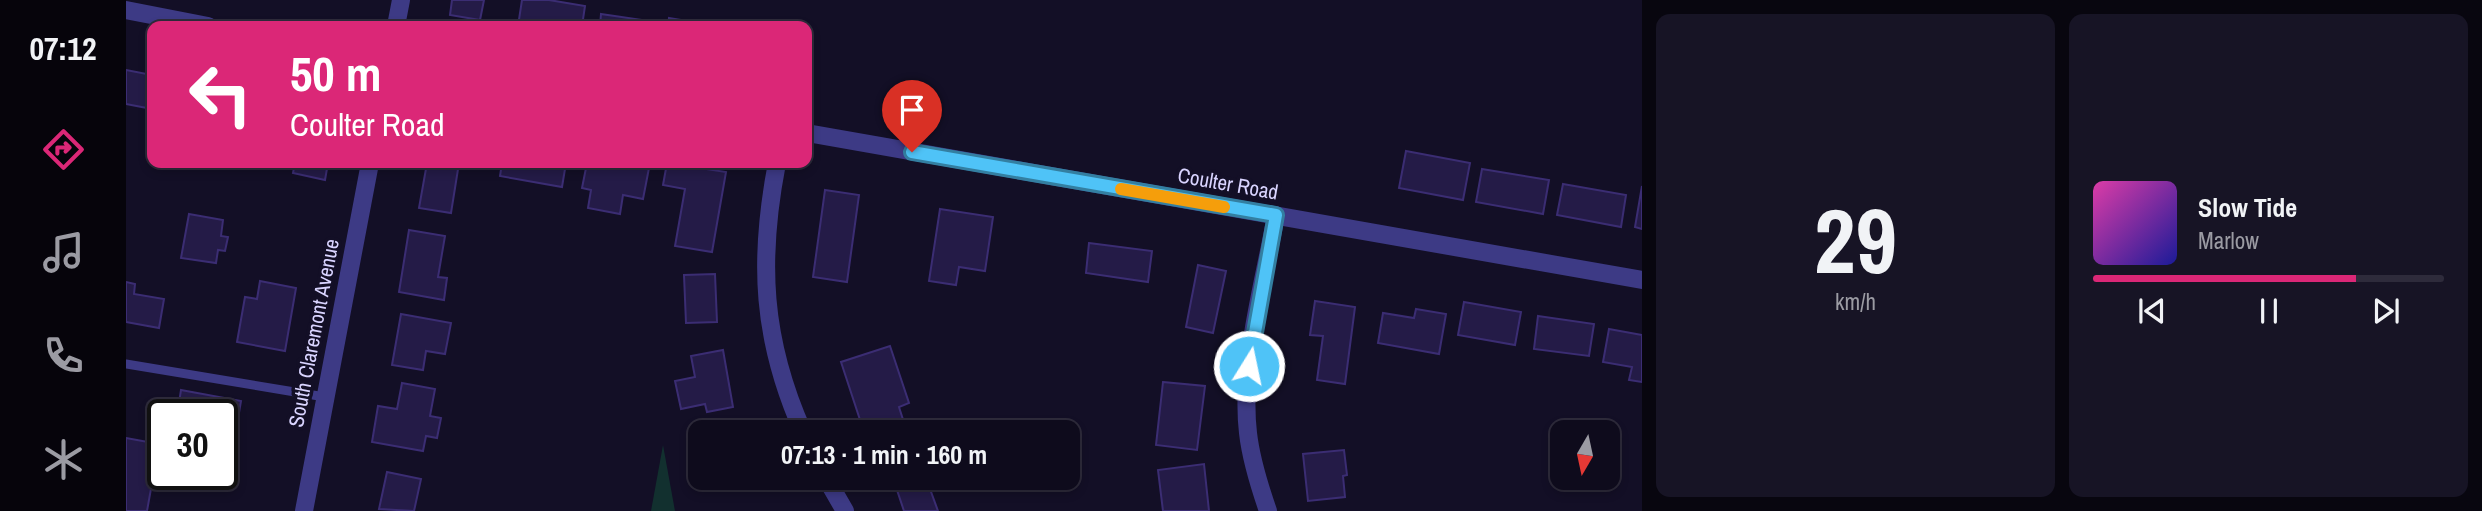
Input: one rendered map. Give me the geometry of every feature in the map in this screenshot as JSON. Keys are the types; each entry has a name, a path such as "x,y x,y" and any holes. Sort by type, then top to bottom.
{"street":[{"path":"397,21 401,0"},
{"path":"126,10 182,21"},
{"name":"Coulter Road","path":"812,134 1642,280"},
{"name":"South Claremont Avenue","path":"304,511 369,168"},
{"path":"775,168 764,251 765,294 775,358 798,420"},
{"path":"1268,511 1253,469 1247,431 1247,392 1276,215"},
{"path":"833,490 845,511"}],"lane":[{"path":"126,364 325,397"}],"green space":[{"path":"663,445 675,511 651,511"}],"building":[{"path":"452,0 484,0 480,20 450,15"},
{"path":"522,0 549,0 585,6 583,21 519,21"},
{"path":"601,14 649,21 600,21"},
{"path":"126,70 147,74 147,108 126,104"},
{"path":"1406,151 1470,163 1463,200 1399,188"},
{"path":"294,168 327,168 325,180 293,173"},
{"path":"426,168 458,168 451,213 419,208"},
{"path":"501,168 565,168 562,187 500,176"},
{"path":"586,168 649,168 643,199 623,195 620,214 588,208 591,190 582,188"},
{"path":"666,168 700,168 726,172 712,252 675,246 685,189 663,185"},
{"path":"1482,169 1549,180 1543,214 1476,202"},
{"path":"1563,184 1626,195 1621,227 1557,215"},
{"path":"1642,186 1642,229 1635,227"},
{"path":"825,190 859,195 847,282 813,277"},
{"path":"940,209 993,217 985,271 959,267 956,285 929,281"},
{"path":"189,214 223,220 221,236 228,237 225,251 218,250 216,263 181,258"},
{"path":"409,230 445,236 438,277 447,278 444,300 399,292"},
{"path":"1089,243 1152,251 1148,282 1086,273"},
{"path":"1198,265 1226,271 1213,333 1186,327"},
{"path":"715,274 717,322 686,323 684,275"},
{"path":"260,281 296,288 285,351 237,342 245,297 257,299"},
{"path":"126,282 135,284 134,294 164,299 159,328 126,322"},
{"path":"1315,301 1355,307 1345,384 1317,380 1323,336 1310,335"},
{"path":"1464,302 1521,312 1515,345 1458,335"},
{"path":"1416,309 1446,314 1439,354 1378,343 1383,313 1414,318"},
{"path":"401,314 451,323 445,354 426,351 423,370 392,365"},
{"path":"1538,316 1594,324 1589,356 1534,349"},
{"path":"1609,329 1642,335 1642,382 1629,380 1632,367 1603,362"},
{"path":"890,346 909,403 899,407 903,420 860,420 841,362"},
{"path":"723,350 733,407 707,412 705,404 681,409 675,381 695,377 691,356"},
{"path":"1163,382 1205,386 1197,450 1156,445"},
{"path":"402,383 435,389 430,416 441,418 437,438 426,436 423,451 372,442 378,406 397,409"},
{"path":"181,390 230,399 180,399"},
{"path":"126,438 147,442 147,490 151,490 147,511 126,511"},
{"path":"1344,450 1347,475 1343,476 1345,497 1308,501 1303,454"},
{"path":"1204,464 1209,511 1163,511 1158,470"},
{"path":"387,472 421,479 414,511 379,509"},
{"path":"897,490 930,490 938,511 904,511"}],"slow traffic":[{"path":"1121,189 1224,207"}],"route":[{"path":"912,152 1276,215 1249,366"}]}
